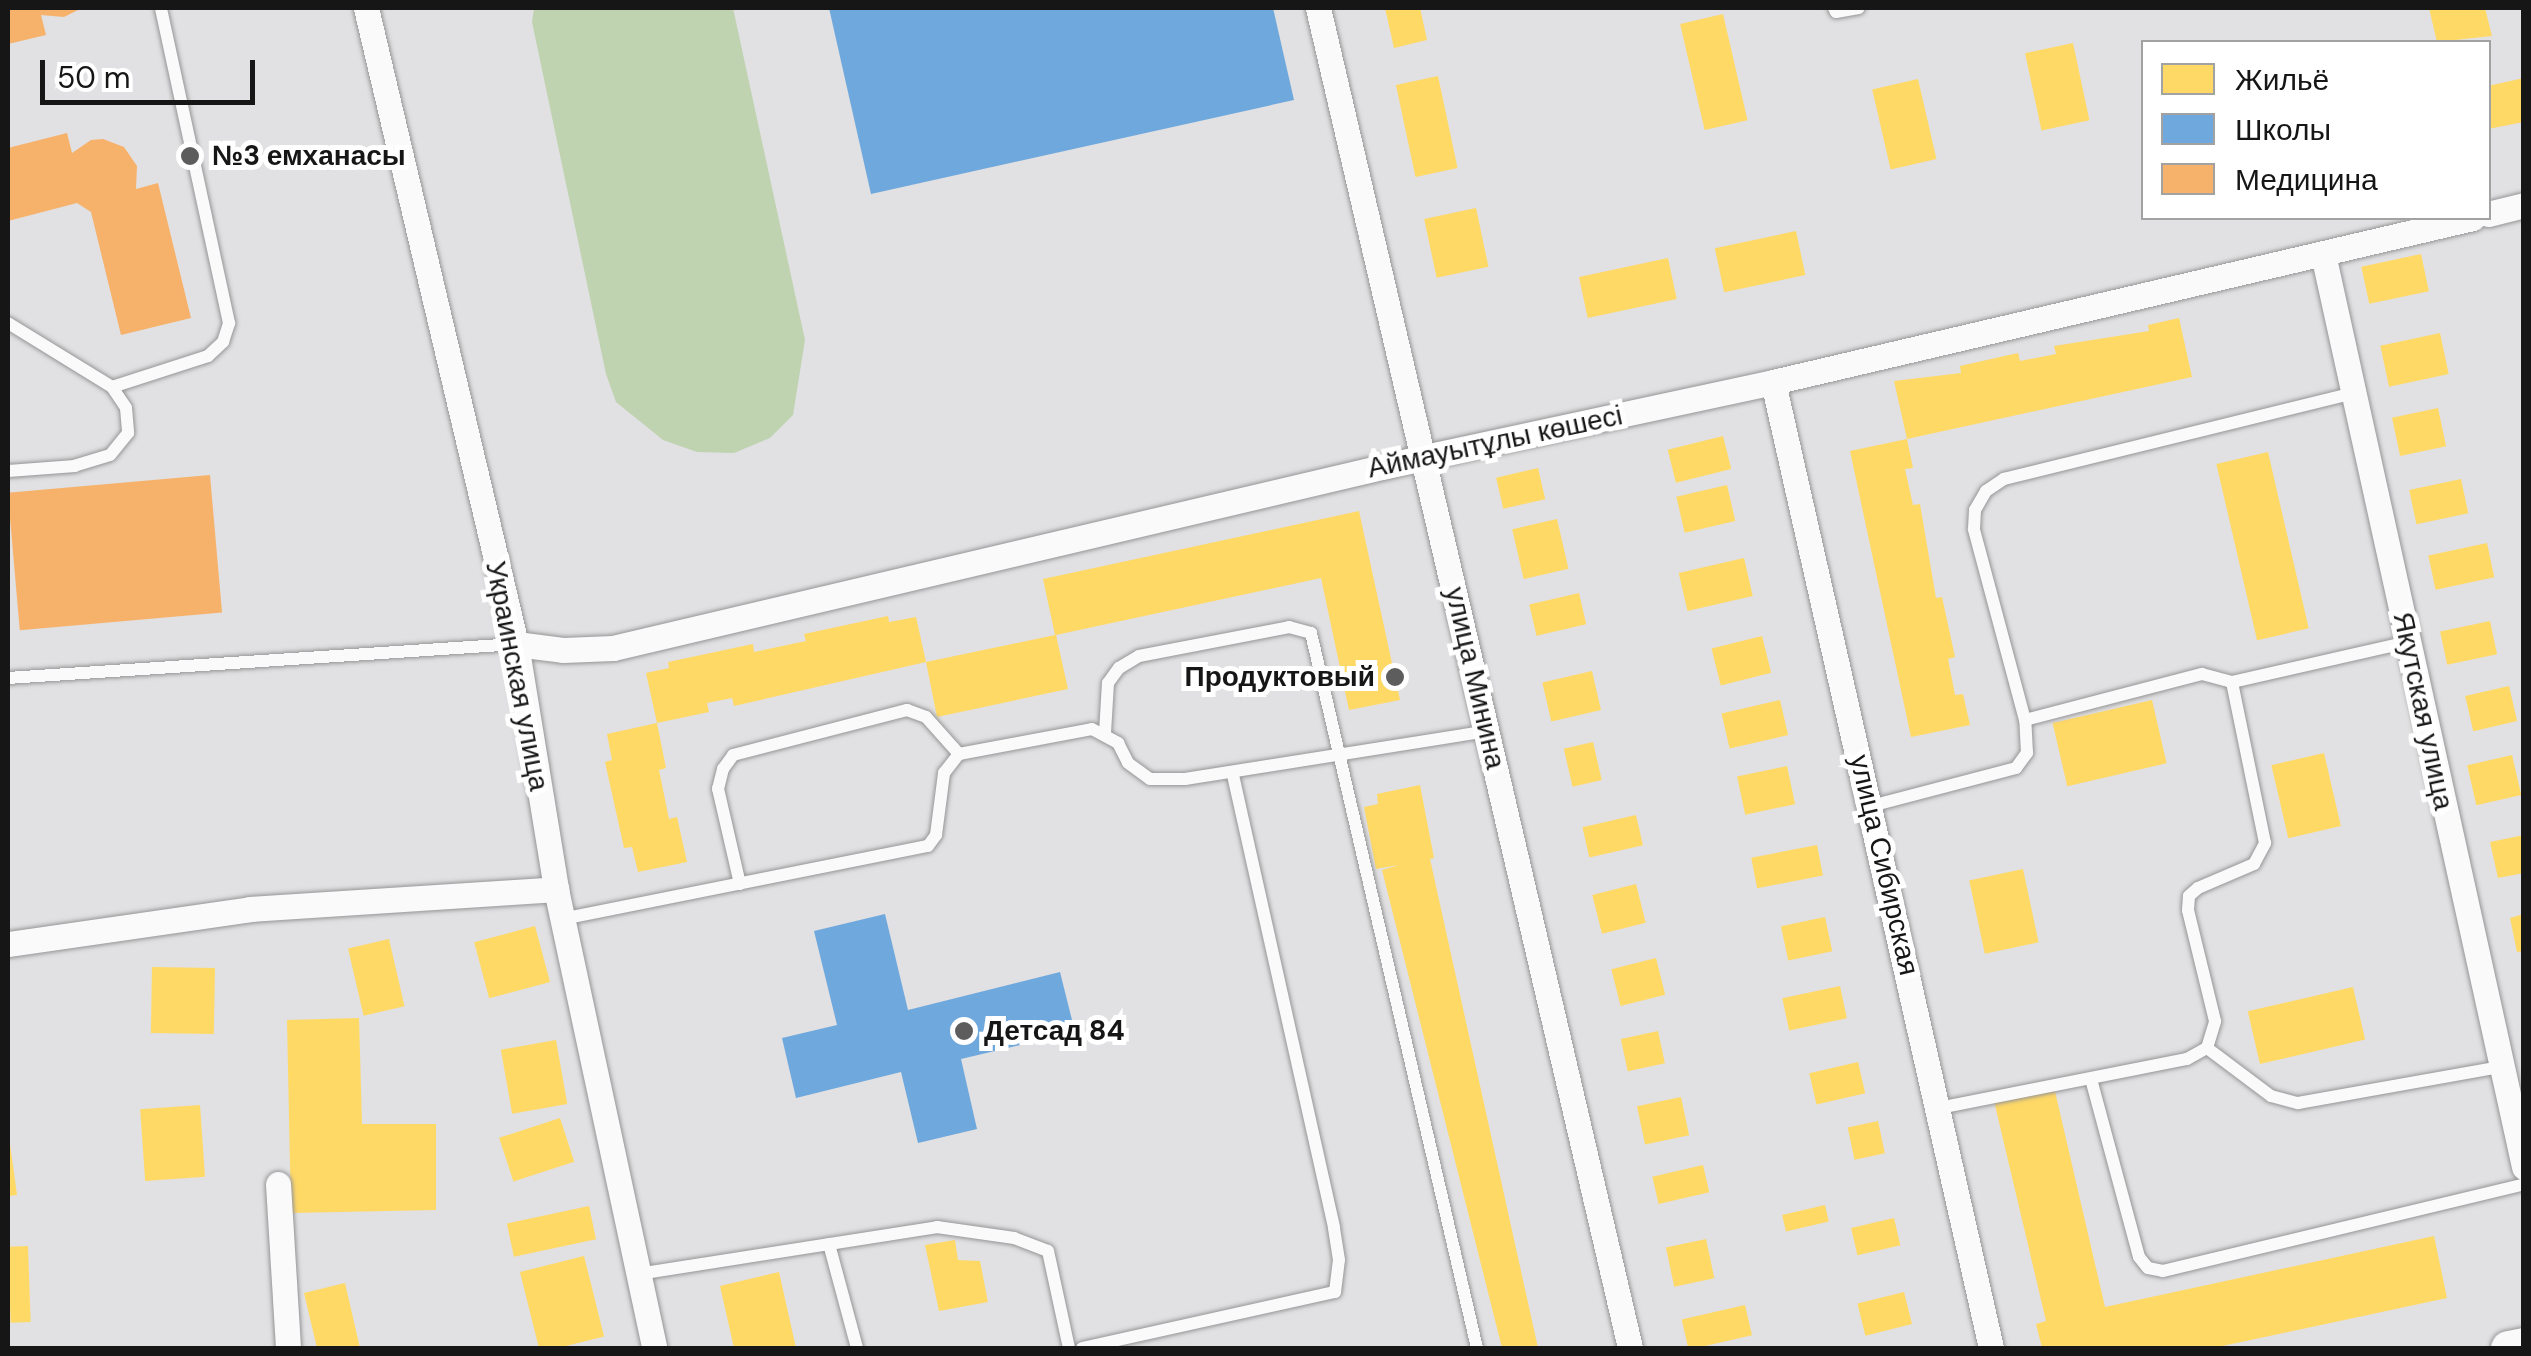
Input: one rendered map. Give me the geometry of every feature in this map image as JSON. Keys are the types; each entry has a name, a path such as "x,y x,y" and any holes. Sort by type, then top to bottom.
{"street":[{"name":"Украинская улица","path":"366,8 516,644 562,920 654,1348"},
{"name":"улица Минина","path":"1318,8 1630,1348"},
{"path":"2491,213 2524,205"},
{"name":"Аймауытұлы көшесі","path":"516,644 563,650 614,648 1424,456 1773,382 2465,220"},
{"name":"Якутская улица","path":"2323,254 2524,1167"},
{"name":"улица Сибирская","path":"1773,382 1991,1348"},
{"path":"8,944 250,909 556,889"},
{"path":"278,1184 288,1348"},
{"path":"2508,1348 2524,1345"}],"lane":[{"path":"112,387 208,356 223,342 229,323 161,8"},
{"path":"1834,8 1836,12 1859,8"},
{"path":"8,323 112,387 126,408 128,433 110,455 75,466 8,471"},
{"path":"1871,806 2016,768 2026,753 2024,720 1974,529 1975,510 1986,492 2004,479 2353,392"},
{"path":"1105,733 1108,683 1119,668 1138,656 1290,627 1312,633 1478,1348"},
{"path":"2024,720 2202,674 2232,682 2408,642"},
{"path":"8,678 516,644"},
{"path":"1939,1108 2187,1060 2207,1048 2215,1021 2188,910 2190,896 2198,888 2254,864 2265,843 2232,682"},
{"path":"740,884 718,790 723,770 733,755 907,710 926,717 959,754"},
{"path":"562,920 928,846 936,835 944,773 959,754 1092,729 1118,743 1128,763 1150,778 1184,780 1487,731"},
{"path":"1082,1348 1335,1292 1339,1260 1334,1227 1232,772"},
{"path":"2207,1048 2272,1096 2298,1103 2502,1066"},
{"path":"2091,1080 2139,1257 2148,1268 2162,1271 2524,1184"},
{"path":"638,1274 937,1227 1014,1238 1048,1252 1069,1348"},
{"path":"829,1244 857,1348"}],"green space":[{"path":"534,8 733,8 805,340 793,415 770,438 734,453 697,452 663,440 616,402 606,374 532,22"}],"building: Жильё":[{"path":"1385,8 1420,8 1427,40 1394,48"},
{"path":"2429,8 2485,8 2492,36 2437,40"},
{"path":"1723,14 1748,120 1705,130 1680,24"},
{"path":"2073,43 2089,120 2041,130 2025,53"},
{"path":"1438,76 1458,168 1415,177 1396,85"},
{"path":"2524,78 2524,122 2491,128 2491,85"},
{"path":"1918,79 1936,159 1891,169 1872,90"},
{"path":"1476,208 1488,267 1437,278 1424,219"},
{"path":"1796,231 1805,275 1724,292 1715,248"},
{"path":"2421,254 2429,291 2369,304 2361,267"},
{"path":"1668,258 1677,299 1588,318 1579,277"},
{"path":"2179,318 2192,377 1907,439 1894,381 1961,373 1960,366 2018,353 2020,361 2056,354 2054,346 2149,331 2148,325"},
{"path":"2440,333 2449,374 2389,387 2380,346"},
{"path":"2438,408 2446,446 2400,456 2392,418"},
{"path":"1723,436 1731,469 1676,483 1668,450"},
{"path":"1907,439 1913,468 1905,469 1913,505 1920,504 1936,598 1942,597 1955,657 1948,659 1955,695 1963,694 1970,725 1911,737 1850,451"},
{"path":"2268,452 2309,628 2257,640 2216,464"},
{"path":"1538,468 1545,499 1503,509 1496,478"},
{"path":"2461,479 2468,513 2416,524 2409,490"},
{"path":"1727,485 1735,521 1685,533 1676,497"},
{"path":"1359,511 1400,700 1349,710 1321,578 1056,635 1068,689 937,717 926,662 1055,635 1043,579"},
{"path":"1557,519 1568,569 1524,579 1512,529"},
{"path":"2487,543 2494,577 2436,590 2428,555"},
{"path":"1744,558 1753,596 1687,611 1679,573"},
{"path":"1579,593 1586,624 1537,636 1529,604"},
{"path":"888,616 889,622 916,617 926,662 734,706 732,698 707,703 709,712 657,723 646,673 669,668 668,662 753,644 754,652 806,641 804,634"},
{"path":"2490,621 2497,654 2447,665 2440,632"},
{"path":"1762,636 1771,673 1721,685 1712,649"},
{"path":"1592,671 1601,710 1551,721 1542,682"},
{"path":"2509,686 2517,721 2473,731 2465,696"},
{"path":"1780,700 1788,735 1730,749 1722,713"},
{"path":"2152,700 2167,763 2067,786 2053,723"},
{"path":"657,723 666,768 659,770 669,819 677,817 687,862 638,872 632,847 624,848 605,762 612,760 607,734"},
{"path":"1593,742 1602,780 1573,787 1564,749"},
{"path":"2324,753 2341,826 2288,838 2271,765"},
{"path":"2512,755 2521,795 2476,805 2467,765"},
{"path":"1787,766 1795,804 1745,815 1737,777"},
{"path":"1420,785 1434,858 1430,859 1538,1348 1502,1348 1382,870 1399,865 1376,869 1364,807 1378,804 1377,794"},
{"path":"1636,815 1643,845 1589,858 1582,827"},
{"path":"2524,835 2524,873 2498,878 2490,842"},
{"path":"1817,845 1823,875 1757,888 1751,858"},
{"path":"2023,869 2039,942 1985,954 1969,880"},
{"path":"1636,884 1646,923 1602,934 1592,895"},
{"path":"2524,914 2524,951 2517,952 2510,918"},
{"path":"1825,917 1832,951 1788,961 1781,926"},
{"path":"535,926 550,982 489,998 474,942"},
{"path":"389,939 405,1006 364,1016 348,948"},
{"path":"1656,958 1665,995 1621,1006 1611,969"},
{"path":"152,967 215,968 214,1034 151,1033"},
{"path":"1840,986 1847,1018 1789,1031 1782,998"},
{"path":"2353,987 2365,1040 2260,1064 2248,1011"},
{"path":"359,1018 362,1124 436,1124 436,1210 291,1213 287,1020"},
{"path":"1658,1031 1665,1063 1628,1071 1621,1039"},
{"path":"556,1040 567,1104 512,1114 501,1050"},
{"path":"1858,1062 1865,1093 1816,1104 1809,1073"},
{"path":"2054,1087 2105,1307 2434,1236 2447,1298 2213,1348 2042,1348 2036,1324 2046,1321 1994,1101"},
{"path":"1681,1097 1689,1135 1645,1145 1637,1106"},
{"path":"200,1105 205,1177 145,1181 140,1109"},
{"path":"560,1118 574,1162 513,1182 499,1138"},
{"path":"1878,1121 1885,1153 1855,1160 1848,1127"},
{"path":"8,1129 17,1195 8,1196"},
{"path":"1703,1165 1709,1192 1659,1204 1652,1177"},
{"path":"1825,1205 1829,1222 1786,1231 1782,1215"},
{"path":"589,1206 596,1239 514,1257 507,1223"},
{"path":"1894,1218 1900,1245 1857,1255 1851,1228"},
{"path":"1706,1239 1714,1278 1674,1287 1666,1248"},
{"path":"955,1240 958,1260 980,1261 988,1302 939,1311 925,1245"},
{"path":"28,1246 31,1322 11,1323 8,1247"},
{"path":"584,1256 604,1337 558,1348 539,1348 520,1272"},
{"path":"779,1272 796,1348 734,1348 720,1286"},
{"path":"345,1283 360,1348 317,1348 304,1293"},
{"path":"1904,1292 1912,1324 1865,1336 1857,1304"},
{"path":"1745,1305 1752,1335 1688,1348 1682,1320"}],"building: Школы":[{"path":"829,8 1273,8 1294,100 871,194"},
{"path":"885,914 908,1010 1060,972 1075,1032 961,1059 977,1129 918,1143 901,1072 796,1098 782,1038 837,1025 814,931"}],"building: Медицина":[{"path":"8,8 82,8 64,17 41,15 46,35 8,44"},
{"path":"67,133 72,153 91,140 103,139 124,147 137,166 136,189 158,183 191,318 121,335 91,212 77,203 8,221 8,148"},
{"path":"210,475 222,612 20,630 8,493"}],"place":[{"name":"№3 емханасы","path":"190,156"},
{"name":"Продуктовый","path":"1395,677"},
{"name":"Детсад 84","path":"964,1031"}]}
